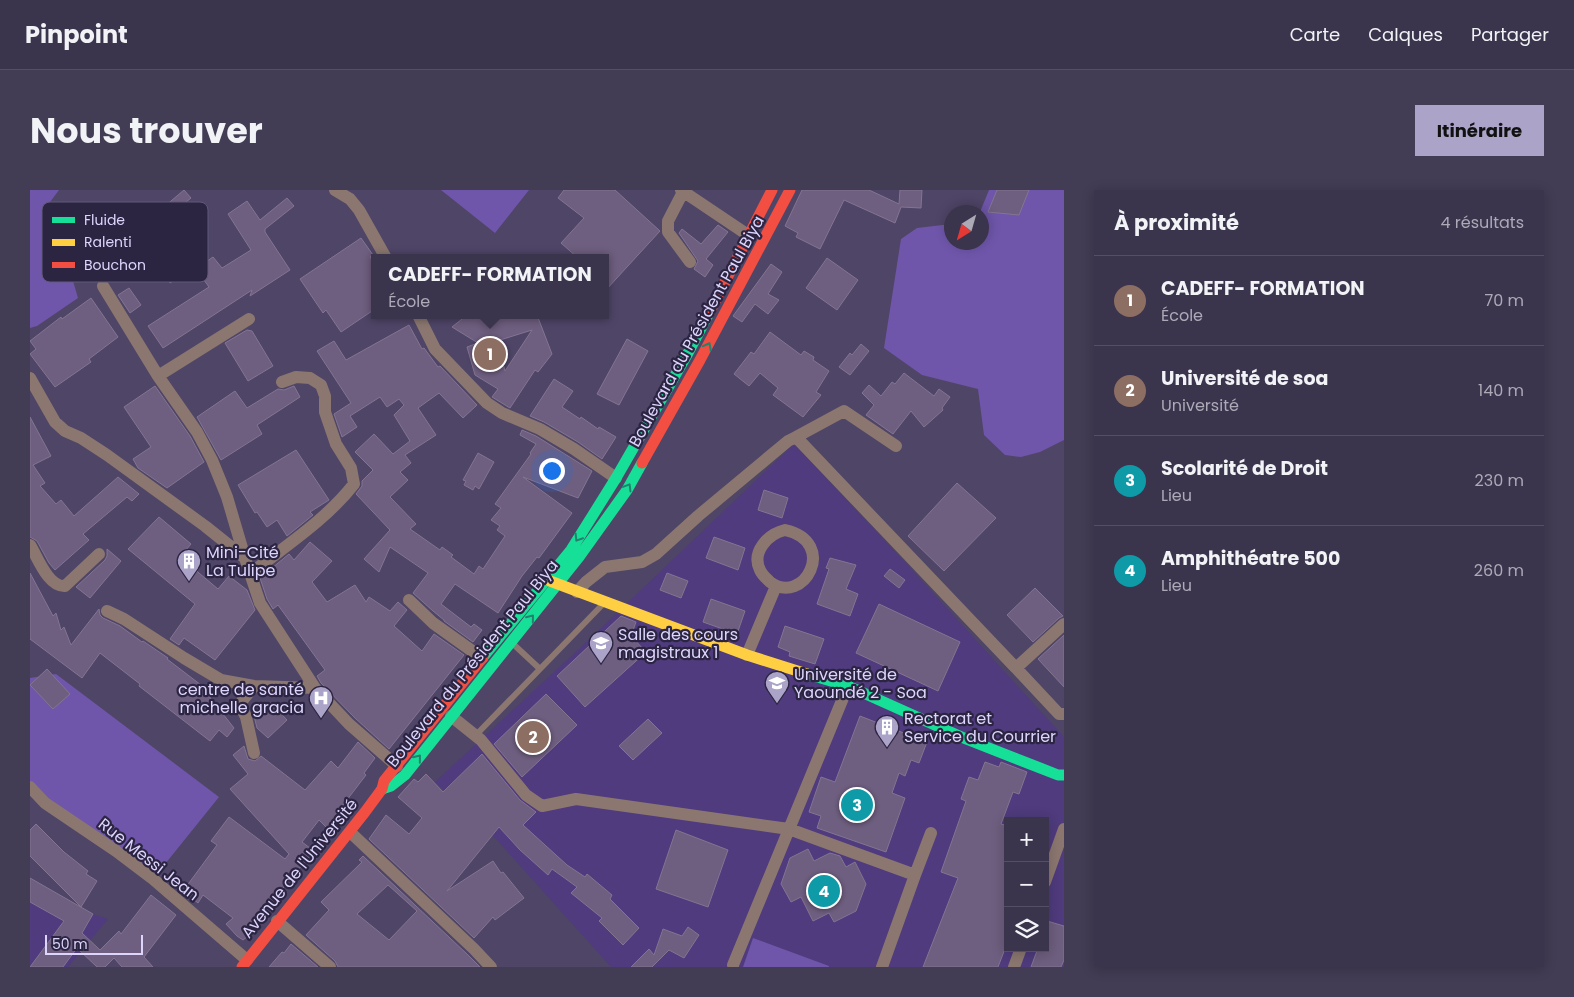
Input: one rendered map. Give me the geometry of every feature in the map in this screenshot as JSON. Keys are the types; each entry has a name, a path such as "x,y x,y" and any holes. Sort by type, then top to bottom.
{"main road":[{"name":"Boulevard du Président Paul Biya","path":"382,789 384,781 571,550 616,478 688,353 772,190"},
{"name":"Boulevard du Président Paul Biya","path":"382,789 391,786 405,775 558,584 627,490 700,360 790,190"},
{"path":"546,579 747,655 848,686 966,739 1058,774 1064,774"},
{"name":"Avenue de l'Université","path":"244,964 382,789"}],"street":[{"path":"335,190 350,199 354,204 384,254"},
{"path":"690,262 668,232 668,221 682,191 748,235"},
{"path":"102,286 158,376 197,432 212,460 227,497 260,603 315,688 349,724 397,766"},
{"path":"158,376 249,319"},
{"path":"420,319 436,349 487,403 502,413 540,429 574,449 616,478"},
{"path":"30,378 55,422 107,455 205,526 245,558"},
{"path":"250,574 323,517 344,497 354,484 351,468 336,444 325,412 325,396 321,385 310,378 296,378 282,382"},
{"path":"577,592 605,567 642,562 656,554 698,516 788,441 844,411 896,446"},
{"path":"796,437 1059,714 1064,714"},
{"path":"785,530 795,532 807,543 812,551 814,561 812,569 795,586 776,586 760,570 757,561 760,549 771,535 777,532 785,530"},
{"path":"30,545 52,582 61,586 65,586 99,554"},
{"path":"747,655 776,586"},
{"path":"409,600 433,623 482,658"},
{"path":"107,611 124,619 221,680 254,686 315,688"},
{"path":"1016,668 1064,624"},
{"path":"254,686 242,701 242,709 246,717 254,753"},
{"path":"734,965 848,686"},
{"path":"451,716 481,740 526,794 542,806 576,799 789,828 915,875"},
{"name":"Rue Messi Jean","path":"30,787 45,803 116,851 153,879 244,964"},
{"path":"1049,871 1064,829"},
{"path":"350,832 474,948 491,967"},
{"path":"882,967 931,833"},
{"path":"277,921 330,967"},
{"path":"1014,967 1020,952"}],"lane":[{"path":"475,736 606,602"},
{"path":"511,642 540,669"}],"shaded area":[{"path":"30,190 59,190 50,202 42,202 42,282 73,282 78,298 37,326 30,328"},
{"path":"441,190 529,190 495,233"},
{"path":"989,190 1064,190 1064,440 1040,452 1021,457 1005,455 984,435 978,389 922,375 884,348 901,239 917,228 944,225 944,250 989,250 989,205 983,205"},
{"name":"Université de Yaoundé 2 - Soa","path":"794,444 1064,737 1064,967 611,967 497,840 435,782 579,649"},
{"path":"56,674 219,797 153,879 30,787 30,678"},
{"path":"30,878 93,914 108,919 68,967 30,967"},
{"path":"753,938 829,966 829,967 743,967"}],"building":[{"path":"184,190 191,198 186,202 170,202"},
{"path":"564,190 615,190 660,231 609,287 609,254 573,254 561,243 584,218 558,198"},
{"path":"802,190 869,190 899,204 900,190 922,190 921,208 901,207 895,223 844,200 820,249 796,237 798,233 785,226"},
{"path":"997,190 1029,190 1019,215 989,212"},
{"path":"287,198 294,206 265,229 265,232 290,270 250,296 252,290 163,348 148,326 209,287 205,282 208,282 208,261 213,257 222,268 251,250 228,214 247,201 260,220"},
{"path":"718,225 728,232 706,259 713,265 705,277 694,269 698,261 679,233 682,229 701,244"},
{"path":"361,238 372,254 370,257 371,312 341,332 326,310 323,313 300,279"},
{"path":"827,258 858,280 837,310 806,288"},
{"path":"771,264 782,272 768,294 779,300 768,314 755,304 742,322 733,316"},
{"path":"129,288 141,305 130,313 118,295"},
{"path":"91,298 118,337 89,359 91,362 55,387 30,354 36,349 30,341 61,317 62,319"},
{"path":"462,319 539,319 552,354 538,372 535,370 510,408 492,397 498,389 475,375 467,347 478,343 452,327","holes":["532,330 505,371 497,341"]},
{"path":"409,325 422,349 424,348 438,367 440,366 477,405 463,418 439,393 418,408 436,435 405,455 411,463 400,472 408,480 390,497 416,524 410,529 440,550 442,547 453,555 451,557 474,574 479,566 483,569 505,536 497,530 500,526 491,520 501,508 495,504 531,454 536,444 520,435 522,430 536,436 592,471 578,498 523,477 572,513 539,558 537,557 522,576 498,613 455,584 441,604 471,627 474,624 482,630 473,642 444,621 413,593 428,573 390,547 379,572 364,559 390,530 356,494 362,486 362,481 373,470 355,452 374,434 393,454 410,441 394,415 404,405 399,399 387,407 380,397 350,416 357,427 342,437 334,414 351,403 317,351 334,341 346,360"},
{"path":"247,330 252,331 273,366 248,381 225,343"},
{"path":"770,332 801,355 804,351 814,357 813,360 829,371 816,392 821,395 803,417 773,395 778,388 760,373 749,386 734,374 751,352 754,354"},
{"path":"627,339 648,351 619,405 597,394"},
{"path":"861,344 869,351 850,375 839,367 850,353 852,355"},
{"path":"904,373 934,396 939,389 950,397 942,408 943,410 924,427 911,411 893,434 866,415 874,405 862,393 869,385 881,396 892,382 895,384"},
{"path":"554,379 573,391 562,407 598,429 599,427 616,437 602,459 578,442 530,416"},
{"path":"155,386 190,436 204,462 167,488 138,468 133,459 151,447 124,407"},
{"path":"294,386 300,397 257,425 262,434 221,460 197,417 235,391 247,408 278,389 284,390"},
{"path":"30,417 51,456 33,465 45,483 40,486 56,504 61,500 74,516 118,477 139,494 132,501 127,497 83,534 89,540 55,570 37,541 30,537"},
{"path":"296,450 329,500 310,512 313,515 287,536 277,520 267,527 257,512 255,513 238,485"},
{"path":"478,453 494,462 479,489 475,486 473,490 464,485 466,481 463,480"},
{"path":"957,483 996,518 944,571 908,536"},
{"path":"764,490 788,498 782,518 758,510"},
{"path":"159,517 191,544 180,557 218,589 229,576 247,590 255,610 215,660 184,638 179,645 170,639 195,604 128,549"},
{"path":"714,537 745,548 738,570 706,558"},
{"path":"310,542 332,561 312,582 327,602 355,585 366,602 369,597 390,611 398,602 407,610 394,626 422,651 434,634 464,655 389,749 321,683 317,676 325,670 278,605 273,609 267,599 260,578 289,554 294,560"},
{"path":"107,549 121,561 90,598 76,587 105,560"},
{"path":"830,558 856,565 846,589 858,594 850,616 817,604 829,569 826,568"},
{"path":"890,569 905,580 899,588 884,576"},
{"path":"30,573 53,616 56,613 61,630 64,627 71,645 99,609 100,615 103,618 120,626 168,658 210,694 208,695 234,728 227,737 219,730 210,741 100,653 82,678 30,639"},
{"path":"667,573 688,581 681,598 660,590"},
{"path":"1035,588 1063,616 1033,642 1007,615"},
{"path":"711,599 745,611 737,634 703,622"},
{"path":"879,604 960,642 938,691 856,653"},
{"name":"Salle des cours magistraux 1","path":"621,616 636,622 631,636 646,652 585,707 557,676"},
{"path":"785,626 824,639 815,664 789,656 790,652 778,647"},
{"path":"1064,635 1064,687 1038,659"},
{"path":"47,669 70,694 53,709 30,685"},
{"path":"546,694 577,725 522,777 494,744"},
{"path":"270,702 287,720 268,738 257,728 254,716"},
{"path":"860,716 927,742 919,763 911,760 905,776 899,773 892,793 905,798 886,852 817,828 821,816 809,812 821,777 835,782"},
{"path":"648,719 662,733 633,760 619,746"},
{"path":"358,742 375,758 364,773 366,775 343,805 345,807 327,828 319,820 302,842 314,851 273,900 278,903 267,916 265,915 247,937 243,940 237,936 226,924 233,918 203,895 198,903 183,891 217,845 211,841 229,817 285,859 289,854 230,789 248,774 233,755 244,746 248,759 255,761 261,756 305,790 331,761 338,768"},
{"path":"482,754 520,800 536,812 523,825 567,865 585,877 587,874 612,895 610,899 639,928 623,945 599,921 602,918 571,893 577,887 552,869 548,875 520,850 499,827 447,891 493,861 501,873 503,872 524,898 495,920 493,917 474,938 369,839 386,815 409,834 422,818 398,797 414,779 418,782 426,774 443,792"},
{"path":"985,762 999,767 1001,762 1027,772 1019,794 1013,792 1001,824 1004,825 1004,951 998,967 923,967 958,878 941,872 966,801 961,799 969,777 978,780"},
{"path":"36,824 64,852 88,871 86,874 97,881 81,907 30,856 30,830"},
{"path":"676,830 728,850 708,907 656,889"},
{"path":"808,849 814,861 830,853 840,856 846,867 855,862 866,884 856,911 834,922 829,913 813,921 801,897 791,902 781,884 790,858"},
{"path":"363,856 480,967 338,967 335,961 306,935 329,910 321,902 362,862 359,860","holes":["388,885 417,911 389,940 357,914"]},
{"path":"30,878 93,914 82,933 100,950 119,931 121,934 151,895 176,915 144,957 153,967 122,967 114,958 105,967 97,967 77,948 63,967 30,967 64,921 30,902"},
{"path":"1049,922 1064,926 1064,960 1061,967 1031,967 1037,952 1049,952"},
{"path":"688,927 699,935 684,958 669,950 652,967 631,967 649,949 654,955 663,929 682,936"},
{"path":"291,944 318,967 269,967"}],"traffic: fast":[{"path":"483,657 571,550 616,478 709,313"},
{"path":"382,789 391,786 405,775 579,557 627,490 642,463"},
{"path":"807,674 848,686 966,739 1058,775 1064,775"}],"traffic: slow":[{"path":"550,581 747,655 807,674"}],"traffic: jam":[{"path":"709,313 772,190"},
{"path":"642,463 700,360 790,190"},
{"path":"242,967 365,812 382,789 384,781 483,657"}],"place":[{"name":"CADEFF- FORMATION","path":"490,354"},
{"name":"Mini-Cité La Tulipe","path":"189,582"},
{"name":"Salle des cours magistraux 1","path":"601,664"},
{"name":"Université de Yaoundé 2 - Soa","path":"777,704"},
{"name":"centre de santé michelle gracia","path":"321,719"},
{"name":"Université de soa","path":"533,737"},
{"name":"Rectorat et Service du Courrier","path":"887,748"},
{"name":"Scolarité de Droit","path":"857,805"},
{"name":"Amphithéatre 500","path":"824,891"}]}
